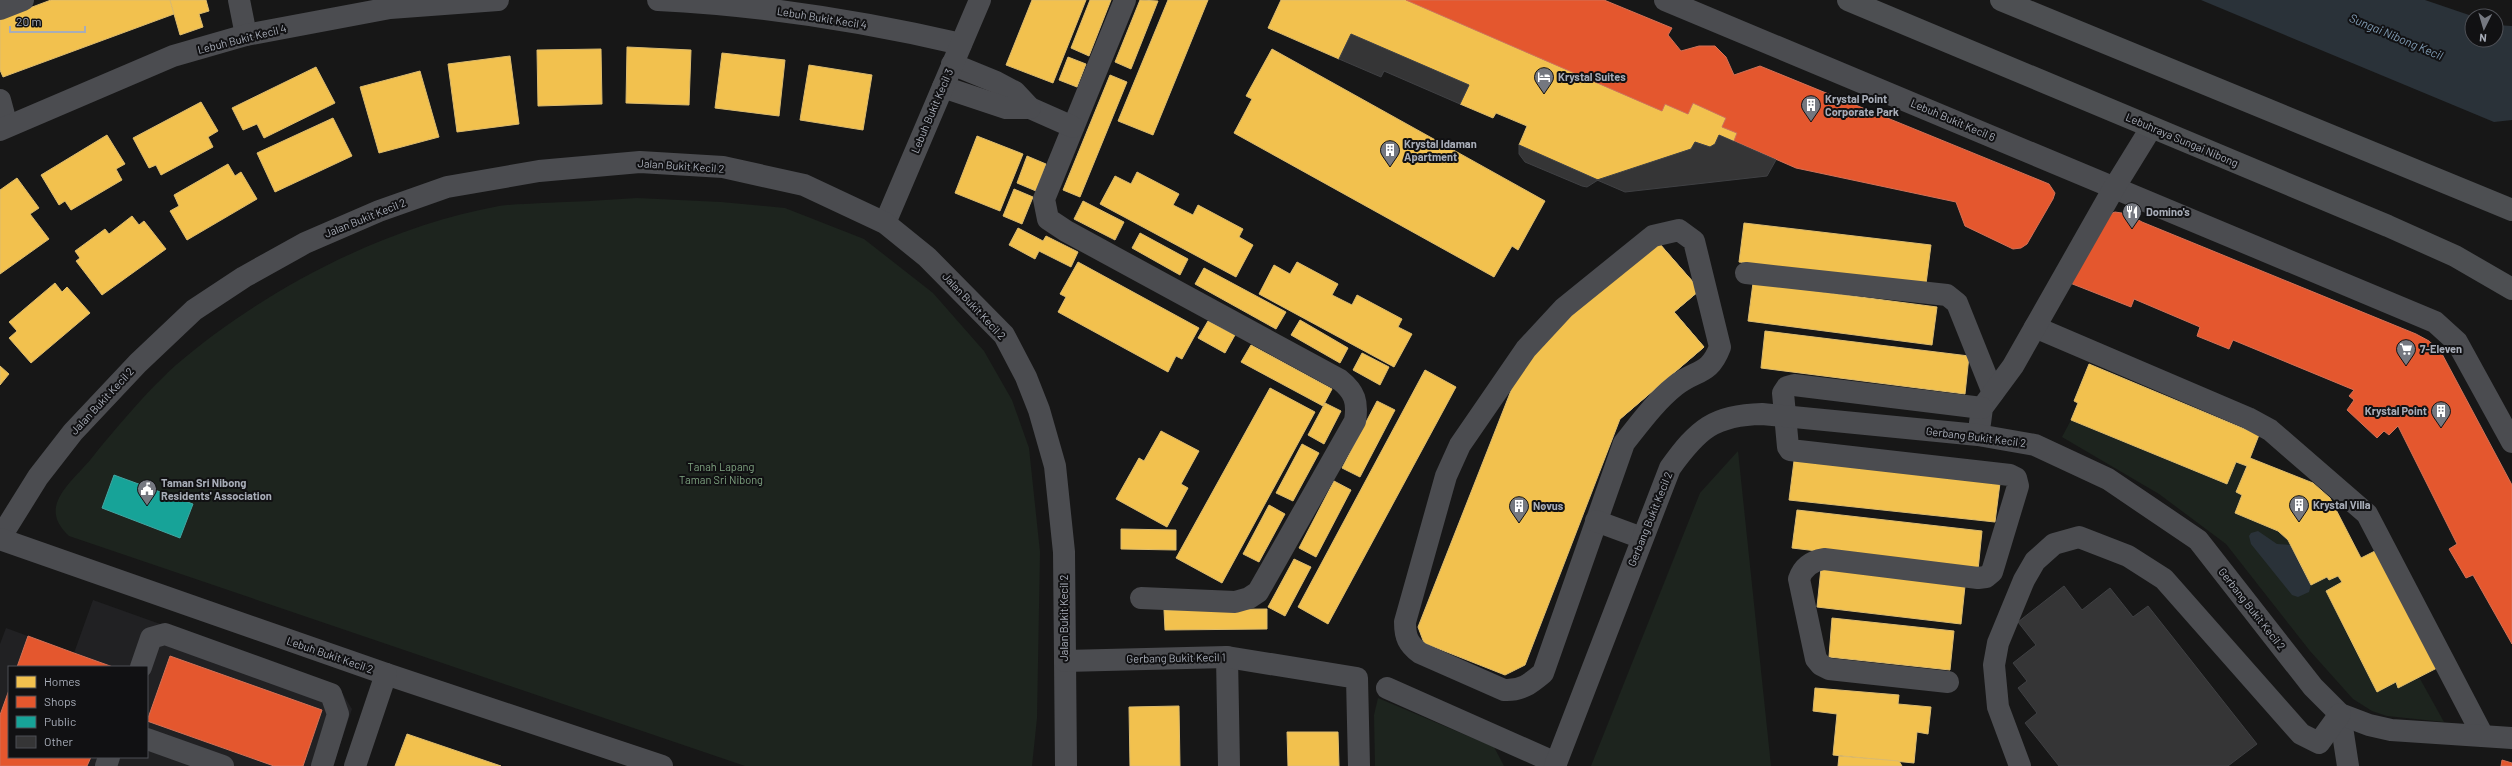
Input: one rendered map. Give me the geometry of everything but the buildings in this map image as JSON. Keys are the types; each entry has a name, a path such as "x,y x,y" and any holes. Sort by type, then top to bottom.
{"main road":[{"name":"Lebuhraya Sungai Nibong","path":"1848,0 2388,226 2455,256 2512,289"},
{"path":"2001,0 2512,210"},
{"path":"2479,197 2512,203"},
{"path":"2455,256 2512,304"}],"street":[{"path":"0,9 23,0"},
{"path":"239,0 246,35"},
{"name":"Lebuh Bukit Kecil 4","path":"4,128 173,56 246,35 390,8 498,0"},
{"name":"Lebuh Bukit Kecil 4","path":"658,0 775,10 892,28 962,44"},
{"name":"Lebuh Bukit Kecil 3","path":"885,223 980,0"},
{"path":"1125,0 1044,199 1048,219 1066,231 1340,380 1356,397 1358,406 1355,421 1258,592 1249,598 1235,602 1141,598"},
{"name":"Lebuh Bukit Kecil 6","path":"1665,0 2434,322 2457,342 2512,442"},
{"path":"952,64 1015,92 1030,108 1073,127"},
{"path":"943,87 1006,108 1030,108"},
{"path":"0,100 4,128"},
{"path":"1978,435 1987,400 2010,372 2035,327 2122,192 2151,128"},
{"name":"Jalan Bukit Kecil 2","path":"0,539 38,477 73,432 103,398 194,310 244,277 305,242 379,211 447,187 539,171 640,162 723,167 804,185 885,223 927,257 1004,335 1026,377 1039,410 1055,466 1064,552 1066,766"},
{"path":"1679,230 1694,241 1720,347 1716,358 1706,370 1676,385 1647,413 1624,443 1596,521 1543,673 1531,684 1516,691 1504,690 1420,653 1411,646 1405,636 1405,622 1436,506 1460,445 1526,349 1564,308 1652,236 1679,230"},
{"path":"1746,272 1946,295 1957,303 1987,400"},
{"path":"2035,327 2248,418 2270,430 2367,514 2483,736"},
{"path":"1948,682 1829,668 1821,665 1816,659 1799,579 1802,571 1815,561 1824,559 1978,578 1986,577 1992,572 2016,494 2018,486 2016,478 2010,475 1794,451 1788,447 1783,393 1787,387 1794,385 1987,400"},
{"name":"Gerbang Bukit Kecil 2","path":"1555,764 1670,468 1688,442 1717,421 1735,415 1785,417 1978,435 2035,445 2108,479 2198,540 2313,687 2340,714 2369,725 2391,730 2512,738"},
{"path":"1596,521 1642,538"},
{"path":"2020,766 1998,707 1994,665 1998,643 2024,580 2035,560 2054,544 2079,537 2128,556 2164,579 2302,734 2320,743 2340,714"},
{"name":"Lebuh Bukit Kecil 2","path":"0,539 386,674 662,766"},
{"path":"141,666 151,638 158,634 165,634 331,694 338,714 322,766"},
{"path":"1227,656 1229,766"},
{"name":"Gerbang Bukit Kecil 1","path":"1065,661 1227,656 1357,678 1359,766"},
{"path":"355,766 386,674"},
{"path":"1387,688 1555,764"},
{"path":"2340,714 2348,766"},
{"path":"148,739 224,766"}],"shaded area":[{"path":"93,600 339,688 352,709 333,766 0,766 0,644 6,628 74,653"}],"green space":[{"name":"Tanah Lapang Taman Sri Nibong","path":"637,198 721,202 785,208 864,239 933,293 984,351 1012,400 1029,448 1040,552 1037,718 1032,766 745,766 69,536 60,525 56,515 56,505 66,487 154,386 176,365 211,337 248,311 287,287 370,245 413,229 456,216 504,205"},
{"path":"2071,420 2226,484 2236,462 2247,466 2242,495 2235,513 2278,531 2288,540 2311,585 2327,577 2329,580 2338,576 2342,582 2326,591 2377,691 2396,682 2398,687 2419,677 2444,722 2387,716 2372,711 2353,699 2310,651 2226,544 2159,494 2062,437"},
{"path":"1738,451 1771,766 1591,766 1700,493"},
{"path":"1378,698 1494,747 1504,766 1375,766 1374,715"}],"water":[{"name":"Sungai Nibong Kecil","path":"2201,0 2425,0 2464,13 2464,48 2504,48 2504,26 2512,26 2512,120 2494,122"},
{"path":"2258,531 2277,544 2290,545 2311,585 2309,592 2298,597 2292,595 2251,544 2249,536 2251,533"}],"place":[{"name":"Krystal Suites","path":"1544,94"},
{"name":"Krystal Point Corporate Park","path":"1811,122"},
{"name":"Krystal Idaman Apartment","path":"1390,167"},
{"name":"Domino's","path":"2132,229"},
{"name":"7-Eleven","path":"2406,366"},
{"name":"Krystal Point","path":"2441,428"},
{"name":"Taman Sri Nibong Residents' Association","path":"147,506"},
{"name":"Krystal Villa","path":"2299,522"},
{"name":"Novus","path":"1519,523"}]}
